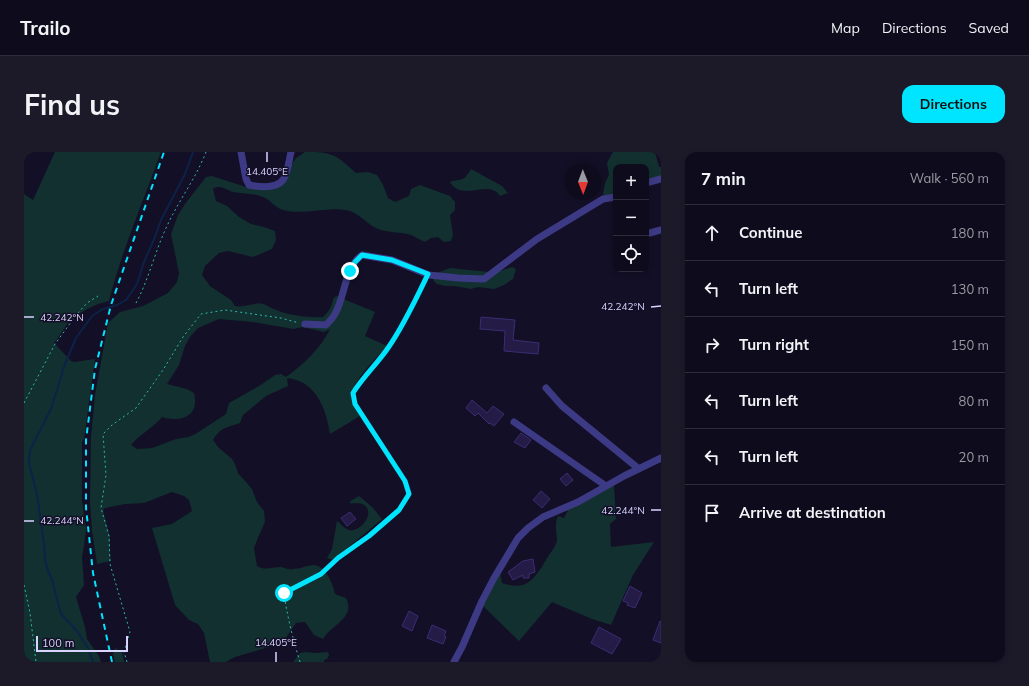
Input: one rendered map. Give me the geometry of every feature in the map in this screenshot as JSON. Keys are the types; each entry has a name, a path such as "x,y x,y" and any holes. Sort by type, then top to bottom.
{"street":[{"path":"242,152 246,179 249,185 257,187 278,184 282,181 291,152"},
{"path":"649,182 661,179"},
{"path":"305,324 326,325 336,313 350,271 355,262 362,255 392,260 428,274 458,278 484,279 543,235 603,199 613,197"},
{"path":"649,233 661,230"},
{"path":"546,388 562,406 639,469"},
{"path":"514,422 606,486"},
{"path":"454,662 482,601 518,538 528,528 543,517 578,502 661,458"}],"path":[{"path":"136,304 166,227 201,166 206,152"},
{"path":"300,662 285,606 284,593 321,574 338,558 369,536 399,510 409,494 405,481 355,404 353,393 361,380 388,348 411,310 428,274"},
{"path":"24,403 55,344 77,314 87,303 98,296"},
{"path":"127,662 124,652 130,632 110,564 109,536 100,508 106,475 103,434 112,425 136,408 163,370 183,337 201,314 225,310 281,318 305,324"},
{"path":"24,585 30,613 36,662"}],"green space":[{"path":"55,152 161,152 126,245 109,301 92,307 76,316 67,324 54,343 71,361 74,362 95,359 84,439 82,442 82,501 86,529 82,557 84,585 76,597 87,639 99,656 101,662 24,662 24,194 33,200"},
{"path":"305,152 333,155 356,173 368,172 377,175 388,198 395,202 409,196 411,189 420,185 450,196 455,202 455,210 450,215 453,235 451,241 444,242 438,237 431,238 425,242 411,235 378,229 358,215 342,209 291,212 280,209 266,198 260,196 233,192 221,187 213,189 216,201 227,206 239,217 251,224 275,231 276,240 272,249 253,257 228,251 219,253 205,266 202,275 210,286 231,300 235,306 263,304 285,313 298,316 323,317 330,309 333,299 336,296 375,312 365,336 387,346 364,371 354,386 352,399 360,416 330,434 326,415 318,397 305,384 297,380 287,378 288,386 266,396 243,415 240,423 221,430 213,440 218,447 232,459 238,473 252,489 257,502 264,511 265,522 254,548 257,566 263,568 281,567 290,569 312,565 318,566 328,576 333,585 335,594 346,598 348,611 342,620 323,639 314,635 305,622 296,623 285,639 279,644 235,657 226,662 210,662 204,633 198,624 189,620 175,605 152,528 172,524 192,511 189,500 184,496 172,492 144,503 125,504 105,508 103,510 110,537 111,561 97,564 92,531 90,502 91,436 95,395 108,323 120,312 143,306 168,293 177,282 179,273 171,234 178,215 206,177 212,176 246,187 276,186 296,158","holes":["219,319 253,322 294,329 303,327 324,332 330,329 317,349 293,372 286,377 281,374 275,375 229,403 226,414 197,433 189,437 176,439 152,448 137,449 131,445 162,417 176,419 188,416 192,412 195,401 194,393 187,389 167,384 179,365 185,346 190,337 198,328"]},
{"path":"613,152 655,152 659,167 661,167 661,177 649,180 649,164 613,164 613,196 606,196 603,194 605,183 609,175 607,163"},
{"path":"471,169 502,186 508,193 500,196 495,191 489,189 462,191 455,188 450,182 464,178"},
{"path":"512,267 516,269 513,279 494,289 478,287 471,289 445,286 437,284 432,277 434,274 450,268 489,272 500,271"},
{"path":"614,485 616,519 610,524 611,547 654,542 633,575 611,625 592,619 552,602 519,641 482,605 500,572 502,583 518,586 529,582 534,578 556,544 556,524 558,516 564,518 568,510"},
{"path":"359,496 372,507 382,519 333,560 327,558 332,549 337,521 344,528 349,530 362,526 365,522 368,513 367,508 359,503 349,503"},
{"path":"115,648 122,652 124,662 115,662 113,654"},
{"path":"328,652 329,655 324,662 293,662 300,653"}],"building":[{"path":"481,317 515,320 513,340 539,343 538,354 504,351 505,331 480,329"},
{"path":"472,400 487,413 493,406 504,414 494,426 490,423 489,424 478,413 475,416 466,408"},
{"path":"521,433 531,440 525,448 514,442"},
{"path":"567,473 573,480 566,486 560,479"},
{"path":"541,491 550,499 542,508 533,500"},
{"path":"350,512 356,519 347,526 341,518"},
{"path":"533,559 535,572 529,574 529,578 523,578 523,575 513,580 508,572 523,561"},
{"path":"630,586 642,593 635,608 627,605 628,603 623,601"},
{"path":"409,611 418,616 412,631 402,626"},
{"path":"661,621 661,643 653,640"},
{"path":"432,625 446,631 444,636 446,637 443,644 427,638"},
{"path":"599,627 621,639 612,654 591,643"}],"waterway":[{"path":"93,662 88,648 77,631 61,614 52,580 48,571 45,560 37,494 29,463 30,450 51,409 65,364 76,338 92,316 103,309 117,305 126,300 137,284 161,220 185,174 193,152"}],"railway":[{"path":"112,662 93,573 86,508 86,440 95,369 111,305 164,152"}],"route":[{"path":"284,593 321,574 338,558 369,536 399,510 409,494 405,481 355,404 353,393 361,380 388,348 411,310 428,274 392,260 362,255 358,258 350,271"}]}
